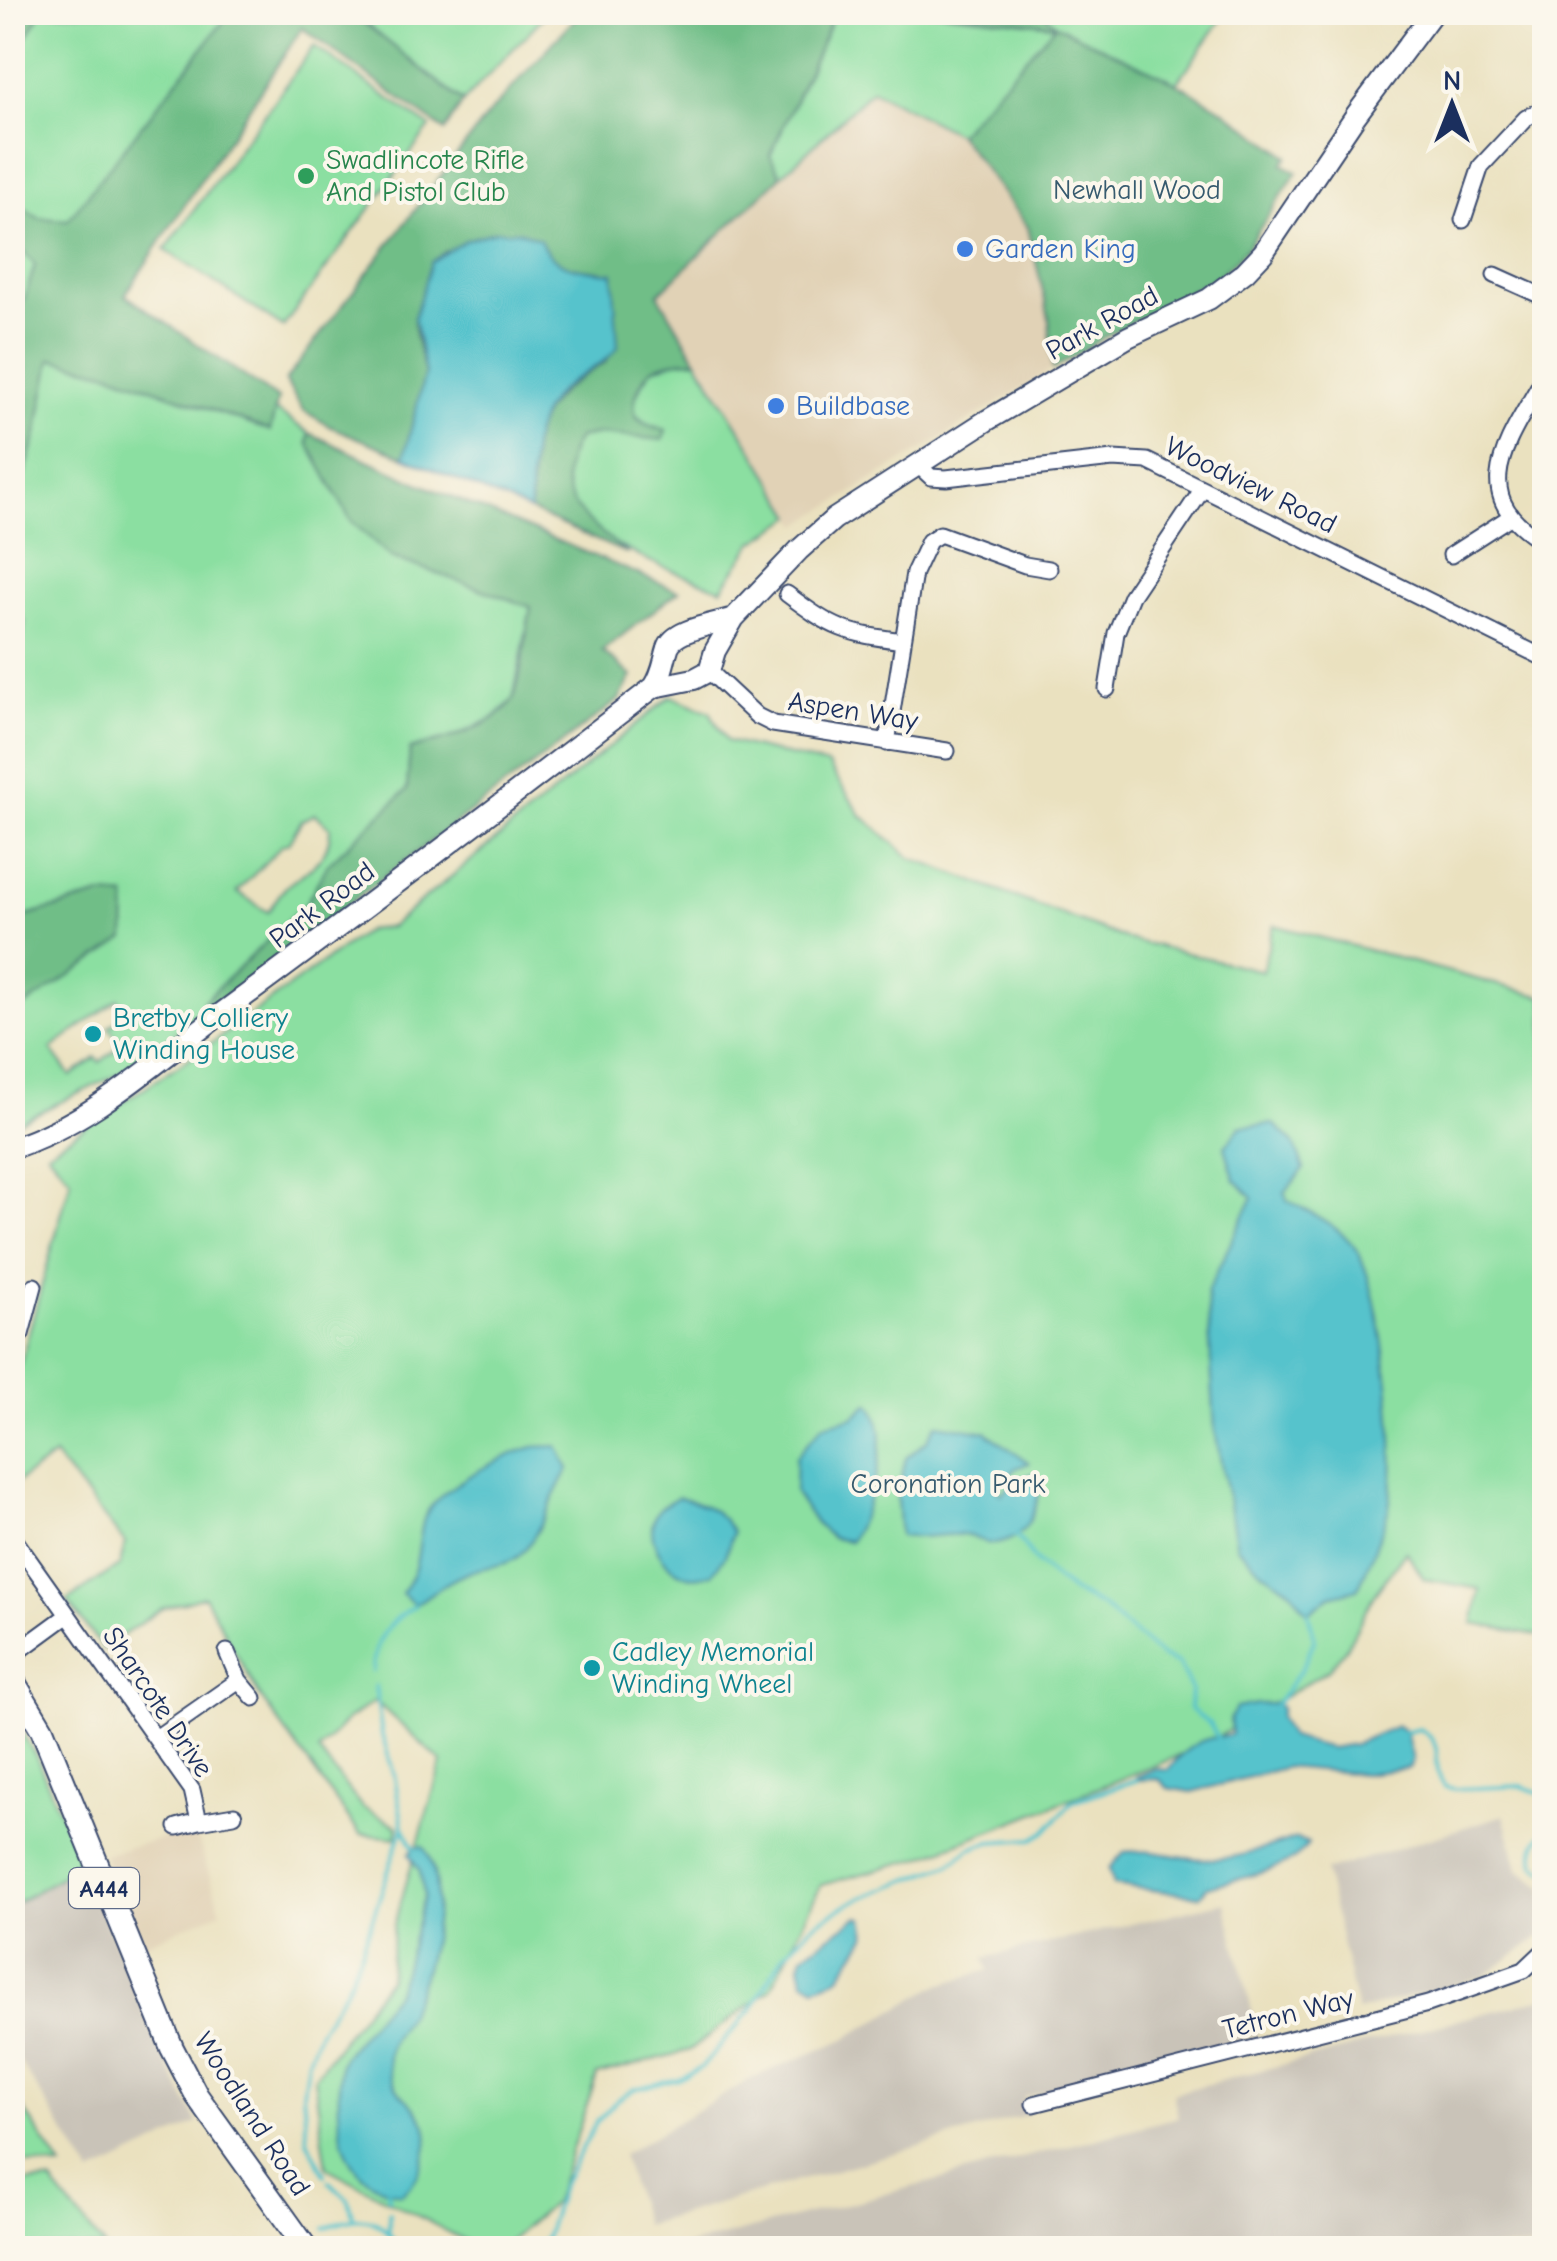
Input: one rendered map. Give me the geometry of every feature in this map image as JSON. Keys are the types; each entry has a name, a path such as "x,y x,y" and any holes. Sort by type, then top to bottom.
{"highway":[{"name":"Woodland Road","path":"12,1680 42,1729 172,2048 197,2096 306,2248"}],"main road":[{"name":"Park Road","path":"654,687 702,676 734,618 834,518 1128,337 1209,299 1245,272 1433,12"},
{"name":"Park Road","path":"12,1148 35,1141 80,1117 325,938 654,687 678,634 734,618"},
{"path":"694,630 708,638 712,661"},
{"path":"667,656 674,671 687,678"}],"street":[{"path":"1463,220 1481,166 1526,118 1544,109"},
{"path":"1495,275 1544,297"},
{"path":"1544,376 1500,458 1497,474 1499,491 1510,516 1540,539 1544,520"},
{"name":"Woodview Road","path":"918,465 931,477 946,478 1130,459 1168,469 1202,490 1544,658"},
{"path":"1106,689 1116,632 1131,596 1202,490"},
{"path":"1451,554 1510,516"},
{"path":"887,742 914,574 928,542 940,534 1026,565 1049,569"},
{"path":"787,594 828,625 854,634 903,640"},
{"name":"Aspen Way","path":"712,661 757,716 774,724 946,751"},
{"path":"20,1334 19,1310 34,1286"},
{"name":"Sharcote Drive","path":"12,1536 192,1790 199,1821"},
{"path":"12,1656 68,1615"},
{"path":"227,1652 239,1680 254,1698"},
{"path":"156,1738 239,1680"},
{"name":"Sharcote Drive","path":"176,1827 234,1814"},
{"name":"Tetron Way","path":"1034,2104 1428,2004 1524,1970 1544,1951"}],"shaded area":[{"path":"872,90 958,134 1028,227 1049,318 1053,369 799,525 657,294"},
{"path":"1504,1815 1518,1869 1544,1887 1544,1934 1483,1977 1357,2011 1325,1871"},
{"path":"195,1830 221,1911 142,1945 103,1854"},
{"path":"82,1864 158,2047 198,2123 92,2175 13,2051 12,1905"},
{"path":"1225,1902 1258,2035 1024,2097 1028,2115 644,2225 622,2155 752,2078 843,2040 936,1986 989,1970 984,1958"},
{"path":"1544,1998 1544,2246 679,2248 1178,2117 1173,2093"}],"green space":[{"path":"946,12 1054,25 1043,13 1226,13 1177,83 1056,25 958,134 872,90 781,176 770,156 835,13"},
{"path":"12,13 41,13 13,60"},
{"path":"41,13 230,13 68,221 39,218 20,206 13,215 12,60"},
{"path":"230,13 352,13 463,102 445,131 302,28 125,295 278,399 270,431 111,373 51,359 36,438 13,508 13,314 24,300 35,265 13,239 13,215 20,206 39,218 68,220"},
{"path":"352,13 547,13 463,102"},
{"path":"580,13 835,13 770,155 781,176 658,294 697,360 660,365 650,371 638,390 637,417 666,430 663,440 600,434 578,438 568,458 565,476 575,505 628,554 530,511 532,458 540,422 562,392 606,362 613,273 566,267 545,253 446,251 432,262 414,318 425,373 404,457 331,427 303,410 285,381 486,117"},
{"name":"Newhall Wood","path":"946,13 1043,13 1056,25 1177,83 1225,111 1288,156 1282,164 1297,172 1245,251 1219,276 1053,369 1049,318 1028,227 958,134 1055,25"},
{"name":"Swadlincote Rifle And Pistol Club","path":"314,46 430,127 283,327 165,250"},
{"path":"12,239 35,265 24,300 13,314"},
{"path":"51,359 111,373 269,431 275,410 309,433 309,443 391,557 531,607 513,700 492,719 456,736 410,749 407,790 328,864 305,905 204,1001 205,1012 117,1075 13,1125 12,1014 47,988 125,897 102,895 13,920 12,686 25,622 13,600 13,508 36,438","holes":["315,814 330,827 327,847 317,862 285,888 268,912 237,892 288,843 302,820","118,999 128,1012 109,1027 122,1045 100,1062 96,1058 71,1076 51,1049"]},
{"path":"680,360 697,360 794,516 753,543 722,589 618,545 575,508 565,485 567,456 577,438 600,434 663,439 665,430 636,414 635,400 652,369"},
{"path":"309,433 418,483 679,591 602,651 632,676 619,700 205,1012 204,1001 305,905 328,864 407,790 410,749 467,732 494,718 513,699 521,669 531,607 391,557 351,521 308,443"},
{"name":"Coronation Park","path":"671,696 710,712 727,741 828,765 861,815 911,858 1127,939 1262,971 1274,925 1544,997 1544,1636 1473,1624 1480,1589 1424,1579 1406,1551 1375,1593 1346,1648 1329,1669 1225,1733 1169,1760 920,1858 821,1885 771,1989 690,2050 597,2075 554,2202 501,2248 479,2248 327,2168 314,2077 389,1978 394,1925 442,1762 375,1701 348,1719 318,1751 362,1807 398,1826 396,1838 360,1834 259,1695 204,1596 161,1609 103,1649 67,1601 120,1565 125,1543 54,1456 13,1485 13,1390 71,1179 47,1152 212,1043 367,930 390,927"},
{"path":"102,895 126,897 125,939 13,1014 13,920"},
{"path":"12,1717 36,1756 82,1864 13,1905"},
{"path":"13,2093 62,2168 13,2162"},
{"path":"51,2182 105,2248 13,2248 13,2184"}],"water":[{"path":"496,231 519,231 540,239 561,263 613,273 618,347 561,390 542,416 533,446 530,511 404,457 425,373 414,318 431,262 466,240"},
{"path":"1274,1124 1294,1143 1304,1169 1285,1192 1287,1200 1341,1233 1355,1248 1365,1269 1382,1336 1391,1417 1392,1487 1388,1511 1358,1589 1330,1596 1308,1613 1291,1590 1263,1572 1237,1547 1215,1430 1207,1292 1253,1197 1235,1180 1225,1147 1240,1127"},
{"path":"869,1403 880,1434 877,1472 850,1541 832,1538 815,1523 795,1493 796,1457 823,1425 854,1417"},
{"path":"937,1424 986,1432 1029,1463 1016,1468 994,1488 1002,1494 1014,1481 1033,1474 1041,1479 1034,1511 1015,1537 993,1544 963,1535 900,1536 897,1498 906,1458 927,1441"},
{"path":"558,1446 569,1469 538,1529 516,1558 463,1575 415,1605 402,1593 416,1564 424,1519 441,1496 506,1457 534,1447"},
{"path":"678,1497 710,1509 733,1533 725,1556 712,1574 694,1577 679,1572 658,1550 653,1520 660,1509"},
{"path":"1276,1704 1281,1708 1279,1717 1290,1737 1330,1748 1354,1744 1397,1726 1406,1732 1413,1760 1409,1768 1363,1774 1287,1767 1192,1792 1168,1788 1159,1779 1137,1780 1155,1769 1168,1770 1202,1741 1232,1734 1230,1719 1236,1708"},
{"path":"1297,1838 1308,1843 1291,1861 1207,1887 1200,1896 1113,1885 1109,1868 1124,1852 1223,1858"},
{"path":"423,1846 436,1885 434,1931 415,1998 392,2039 388,2056 389,2073 421,2116 427,2143 416,2177 401,2194 379,2187 351,2162 340,2126 340,2065 397,1991 424,1896 420,1871 409,1854 415,1847"},
{"path":"857,1917 864,1918 867,1935 839,1978 816,1987 803,1980 803,1955"}],"waterway":[{"path":"1015,1534 1038,1564 1073,1592 1103,1607 1162,1657 1179,1664 1191,1689 1190,1709 1209,1723 1218,1738"},
{"path":"373,1671 376,1649 385,1632 415,1605"},
{"path":"1276,1704 1301,1670 1315,1639 1308,1613"},
{"path":"325,2175 307,2140 303,2093 308,2059 319,2030 345,1990 361,1953 403,1827 375,1686"},
{"path":"1406,1732 1420,1729 1434,1742 1438,1771 1445,1787 1521,1786 1544,1794"},
{"path":"538,2248 545,2239 561,2187 596,2123 617,2100 634,2089 679,2079 702,2067 751,2010 783,1956 814,1924 858,1899 950,1864 970,1849 990,1842 1033,1839 1045,1832 1073,1801 1137,1780"},
{"path":"403,1827 414,1848"},
{"path":"1544,1832 1534,1855 1535,1865 1544,1871"},
{"path":"329,2181 347,2198 353,2217"},
{"path":"388,2191 389,2198"},
{"path":"389,2212 389,2232"},
{"path":"325,2228 349,2220 372,2220 402,2248"}],"place":[{"name":"Swadlincote Rifle And Pistol Club","path":"306,176"},
{"name":"Garden King","path":"965,249"},
{"name":"Buildbase","path":"776,406"},
{"name":"Bretby Colliery Winding House","path":"93,1034"},
{"name":"Cadley Memorial Winding Wheel","path":"592,1668"}]}
